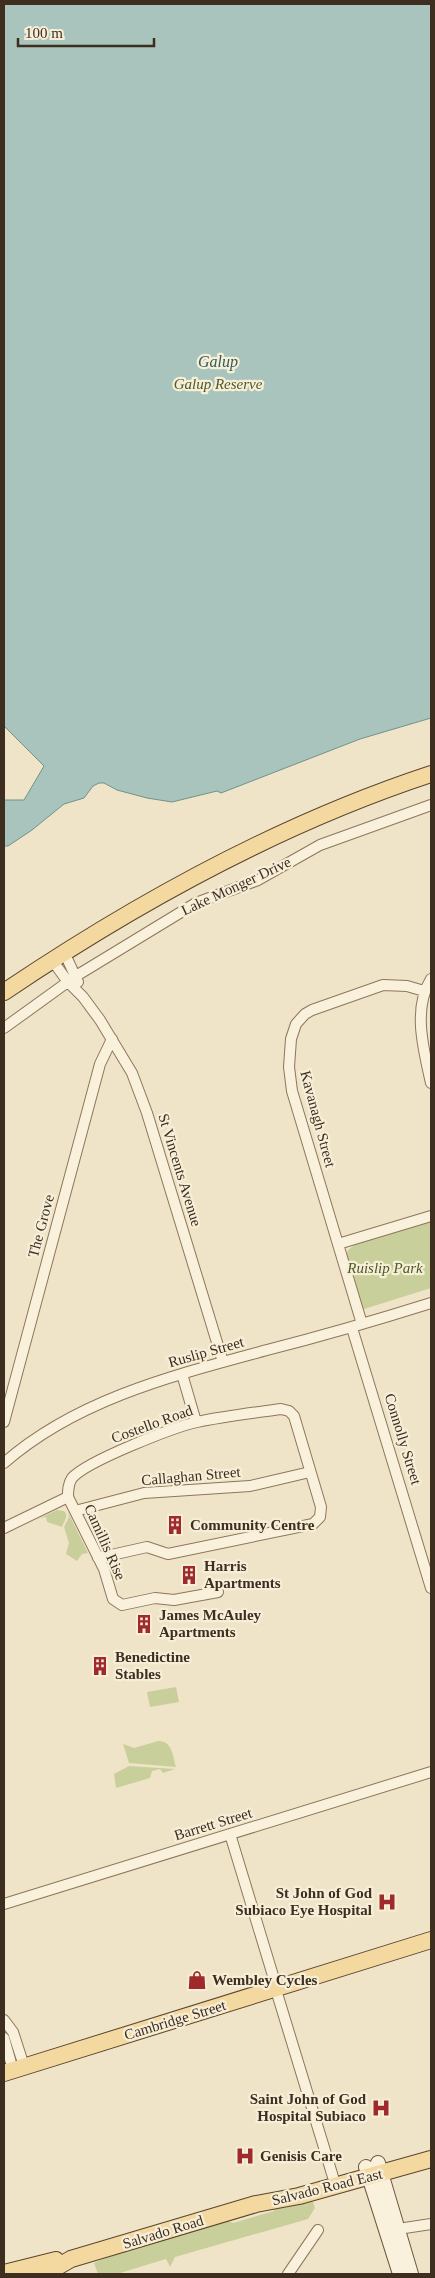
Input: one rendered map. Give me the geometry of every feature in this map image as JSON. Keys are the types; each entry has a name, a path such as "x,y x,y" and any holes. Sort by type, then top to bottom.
{"main road":[{"name":"Lake Monger Drive","path":"4,992 58,956 162,895 273,838 373,795 431,774"},
{"name":"Cambridge Street","path":"275,1984 431,1930"},
{"name":"Cambridge Street","path":"13,2065 275,1984 431,1940"},
{"name":"Salvado Road East","path":"256,2204 299,2196 431,2148"},
{"name":"Salvado Road East","path":"256,2204 296,2188 333,2177 431,2159"},
{"name":"Salvado Road","path":"40,2274 52,2270 71,2259 256,2204"},
{"name":"Salvado Road","path":"4,2273 49,2260 71,2259"}],"street":[{"name":"Lake Monger Drive","path":"4,1028 72,979 196,903 258,880 320,845 431,805"},
{"name":"St Vincents Avenue","path":"58,956 132,1073 147,1113 223,1362"},
{"path":"431,979 424,991 422,1040 431,1083"},
{"name":"Kavanagh Street","path":"357,1326 338,1244 292,1091 289,1067 294,1029 300,1019 312,1010 374,987 400,984 424,991"},
{"name":"The Grove","path":"4,1422 100,1064 112,1039"},
{"path":"338,1244 431,1216"},
{"name":"Ruslip Street","path":"5,1458 80,1413 144,1386 223,1362 357,1326 431,1303"},
{"name":"Connolly Street","path":"357,1326 431,1588"},
{"path":"182,1374 196,1422"},
{"name":"Costello Road","path":"68,1497 68,1486 72,1479 95,1463 130,1447 196,1422 281,1409 289,1411 294,1416 310,1472"},
{"path":"98,1558 146,1547 168,1554 313,1524 320,1517 321,1507 310,1472"},
{"name":"Callaghan Street","path":"75,1511 144,1493 250,1486 310,1472"},
{"path":"4,1528 68,1497"},
{"name":"Camillis Rise","path":"68,1497 98,1558 114,1599 122,1605 155,1598 174,1600 218,1592"},
{"name":"Barrett Street","path":"4,1904 431,1772"},
{"path":"230,1834 333,2177"},
{"path":"4,2020 13,2032 13,2065"},
{"path":"4,2038 13,2065"},
{"path":"374,2170 398,2229 411,2274"},
{"path":"374,2170 400,2274"},
{"path":"398,2229 431,2224"},
{"path":"288,2274 318,2230"}],"green space":[{"name":"Ruislip Park","path":"431,1219 431,1288 361,1310 345,1258 348,1250 357,1243"},
{"path":"57,1510 64,1511 66,1515 62,1527 47,1522 46,1517 40,1518"},
{"path":"68,1512 88,1553 82,1554 77,1561 66,1554 69,1543 64,1527 69,1517"},
{"path":"176,1687 179,1702 150,1707 147,1692"},
{"path":"163,1741 169,1746 176,1767 129,1763 123,1744 134,1748"},
{"path":"129,1766 175,1769 163,1773 160,1769 152,1771 150,1778 116,1788 114,1774"},
{"path":"311,2196 315,2208 308,2219 175,2257 170,2267 166,2259 117,2274 98,2274 94,2263 120,2252 227,2220 233,2223 274,2211 276,2206"}],"water":[{"name":"Galup","path":"4,4 431,4 431,718 360,739 221,793 217,791 172,802 147,798 99,783 93,786 84,798 64,804 32,830 8,846 4,846 4,800 24,800 44,766 4,726"}],"place":[{"name":"Community Centre","path":"175,1525"},
{"name":"Harris Apartments","path":"189,1575"},
{"name":"James McAuley Apartments","path":"144,1624"},
{"name":"Benedictine Stables","path":"100,1666"},
{"name":"St John of God Subiaco Eye Hospital","path":"387,1902"},
{"name":"Wembley Cycles","path":"197,1980"},
{"name":"Saint John of God Hospital Subiaco","path":"381,2108"},
{"name":"Genisis Care","path":"245,2156"}],"park label":[{"name":"Galup Reserve","path":"218,384"}]}
